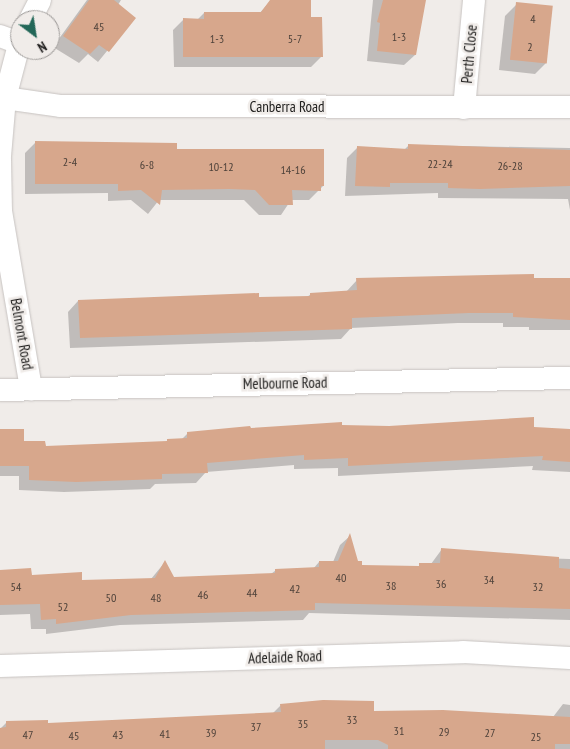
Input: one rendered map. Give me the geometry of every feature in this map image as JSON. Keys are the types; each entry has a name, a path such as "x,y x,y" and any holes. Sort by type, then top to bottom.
{"street":[{"name":"Perth Close","path":"464,108 474,0"},
{"path":"0,156 10,60"},
{"name":"Canberra Road","path":"5,98 61,106 570,107"},
{"name":"Belmont Road","path":"0,160 1,211 31,389"},
{"name":"Melbourne Road","path":"0,390 570,378"},
{"name":"Adelaide Road","path":"0,666 463,652 570,658"}],"building":[{"path":"89,0 114,0 136,18 109,52 99,45 90,54 63,36"},
{"path":"270,0 311,0 311,17 322,17 323,57 183,57 183,18 204,19 204,12 261,12"},
{"path":"383,0 426,0 416,55 377,51 380,23 377,22"},
{"path":"516,2 553,6 547,64 510,60"},
{"path":"35,141 177,143 177,149 324,149 324,186 321,186 321,191 292,190 293,205 269,205 255,190 229,189 162,190 160,205 141,190 118,191 118,184 35,184"},
{"path":"408,144 570,150 570,186 480,189 448,188 448,183 390,183 390,187 355,186 357,146 408,149"},
{"path":"534,274 534,278 570,278 570,320 513,317 513,313 469,313 352,318 352,329 80,338 78,300 259,293 259,297 310,296 310,293 357,290 356,278"},
{"path":"534,417 534,427 570,429 570,462 542,460 543,456 348,466 348,458 304,460 304,455 207,463 208,473 162,474 162,479 76,482 29,480 29,466 0,466 0,429 24,429 24,441 45,441 46,446 167,441 167,439 187,438 187,432 250,426 251,428 342,422 342,425 389,426"},
{"path":"350,533 358,561 362,561 362,565 419,566 419,563 440,563 441,548 559,557 559,568 570,569 570,609 315,603 315,610 131,615 56,624 56,619 41,620 40,604 0,605 0,570 31,568 32,575 82,572 82,580 155,578 165,560 174,577 275,573 275,569 319,567 319,561 338,561"},
{"path":"323,700 374,701 374,711 443,710 570,717 570,744 555,744 555,749 388,749 388,745 378,740 325,740 325,749 0,749 0,728 6,727 6,721 48,720 48,723 281,712 280,704"}]}
